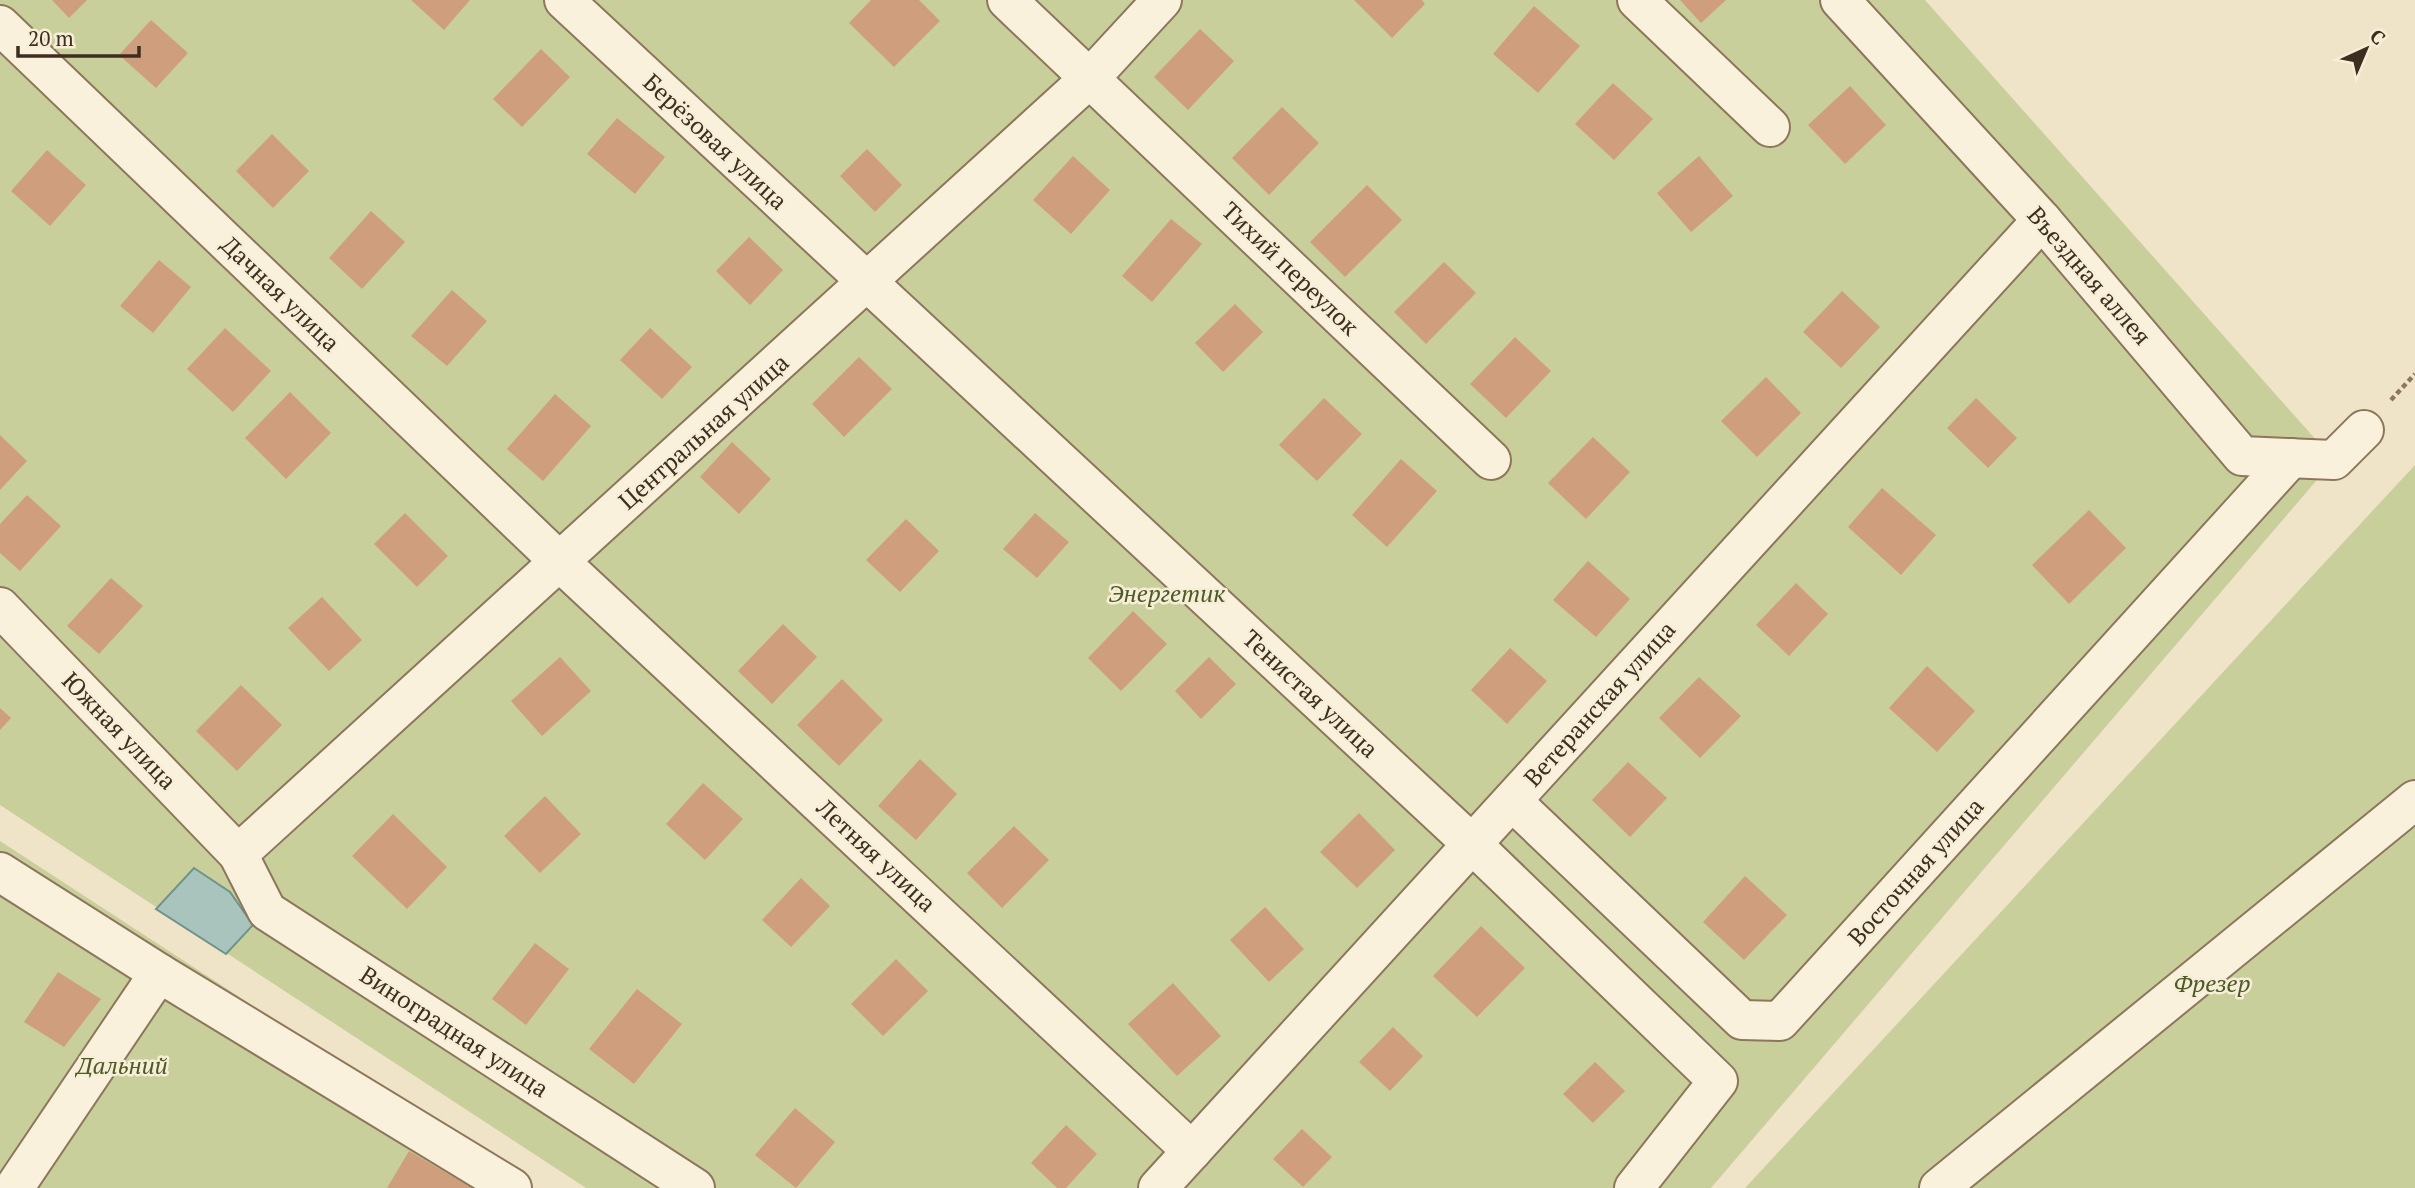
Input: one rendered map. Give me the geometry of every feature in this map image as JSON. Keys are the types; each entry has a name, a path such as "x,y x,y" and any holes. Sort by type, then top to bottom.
{"street":[{"name":"Берёзовая улица","path":"564,0 867,284"},
{"name":"Тихий переулок","path":"1007,0 1491,460"},
{"name":"Центральная улица","path":"237,854 867,284 1090,78 1162,0"},
{"path":"1637,0 1770,127"},
{"name":"Въездная аллея","path":"1840,0 2042,220 2242,456 2334,460 2364,430"},
{"name":"Дачная улица","path":"0,25 560,562"},
{"name":"Ветеранская улица","path":"1158,1188 2042,220"},
{"name":"Тенистая улица","path":"867,284 1472,844 1718,1081 1634,1188"},
{"name":"Восточная улица","path":"1512,801 1742,1020 1780,1021 2291,458"},
{"name":"Летняя улица","path":"560,562 1192,1151"},
{"name":"Южная улица","path":"0,607 237,854"},
{"path":"1939,1188 2415,800"},
{"name":"Виноградная улица","path":"237,854 267,911 695,1188"},
{"path":"0,872 159,973 512,1188"},
{"path":"14,1188 159,973"}],"green space":[{"name":"Энергетик","path":"0,0 1925,0 2334,460 1711,1188 586,1188 0,805"},
{"name":"Фрезер","path":"2415,465 2415,1188 1745,1188"},
{"name":"Дальний","path":"0,841 533,1188 0,1188"}],"water":[{"path":"194,868 230,892 253,925 226,954 156,909"}],"building":[{"path":"52,0 87,0 69,18"},
{"path":"411,0 470,0 444,30"},
{"path":"871,0 919,0 940,21 894,67 849,23"},
{"path":"1354,0 1422,0 1425,4 1392,38"},
{"path":"1680,0 1726,0 1701,23"},
{"path":"1534,6 1580,46 1538,93 1493,54"},
{"path":"151,20 188,53 156,88 119,55"},
{"path":"1200,29 1234,61 1188,110 1154,77"},
{"path":"541,49 570,77 522,127 493,99"},
{"path":"1613,83 1653,119 1614,160 1575,124"},
{"path":"1850,86 1886,125 1845,164 1808,125"},
{"path":"1282,107 1319,143 1269,195 1232,158"},
{"path":"617,118 665,157 635,194 587,154"},
{"path":"272,134 309,171 273,208 236,171"},
{"path":"867,149 902,185 875,212 840,176"},
{"path":"47,150 86,185 50,226 11,191"},
{"path":"1073,156 1110,190 1071,234 1033,200"},
{"path":"1699,156 1733,196 1691,232 1657,193"},
{"path":"1367,185 1402,220 1345,277 1310,242"},
{"path":"371,211 405,242 362,289 329,258"},
{"path":"1171,219 1202,244 1152,302 1122,276"},
{"path":"749,237 783,270 750,305 716,271"},
{"path":"159,260 191,287 153,333 120,306"},
{"path":"1444,262 1476,293 1426,344 1394,312"},
{"path":"452,290 487,321 447,366 411,336"},
{"path":"1842,291 1880,327 1841,368 1803,332"},
{"path":"1235,304 1263,332 1223,372 1195,343"},
{"path":"225,328 271,371 233,412 187,369"},
{"path":"650,328 692,367 662,399 620,360"},
{"path":"1515,337 1551,371 1506,418 1470,384"},
{"path":"859,357 892,389 844,437 812,404"},
{"path":"1766,377 1801,413 1757,457 1721,421"},
{"path":"290,392 331,433 286,479 245,438"},
{"path":"555,394 591,426 543,481 507,449"},
{"path":"1324,398 1362,434 1317,481 1279,445"},
{"path":"1976,398 2017,438 1988,468 1947,428"},
{"path":"0,435 27,461 0,490"},
{"path":"1593,437 1630,472 1586,519 1548,483"},
{"path":"732,442 771,479 739,514 700,477"},
{"path":"1401,459 1437,491 1387,547 1352,515"},
{"path":"1882,488 1936,535 1901,575 1848,527"},
{"path":"27,495 61,526 20,571 0,553 0,524"},
{"path":"2089,510 2126,548 2069,604 2032,565"},
{"path":"405,513 448,556 417,587 374,544"},
{"path":"1035,513 1069,542 1037,578 1003,549"},
{"path":"906,519 939,551 900,592 866,560"},
{"path":"1588,561 1630,599 1596,637 1553,600"},
{"path":"111,578 143,606 99,654 67,626"},
{"path":"1796,583 1828,614 1789,656 1756,625"},
{"path":"322,597 362,640 329,671 288,628"},
{"path":"1133,611 1167,644 1121,691 1088,658"},
{"path":"783,624 817,657 772,704 738,671"},
{"path":"1510,648 1547,681 1507,724 1471,690"},
{"path":"560,657 591,691 542,736 511,701"},
{"path":"1209,657 1236,684 1201,719 1175,691"},
{"path":"1927,666 1975,711 1937,752 1889,708"},
{"path":"1699,677 1741,716 1700,758 1659,718"},
{"path":"842,679 883,720 839,766 797,725"},
{"path":"241,685 282,725 237,771 196,731"},
{"path":"0,708 11,718 0,730"},
{"path":"920,759 957,794 916,840 878,806"},
{"path":"1628,762 1667,798 1630,837 1592,800"},
{"path":"703,783 743,819 705,860 666,824"},
{"path":"545,796 581,834 540,873 504,836"},
{"path":"1359,813 1395,850 1357,888 1320,852"},
{"path":"393,814 447,867 407,909 352,856"},
{"path":"1014,826 1049,860 1002,908 967,873"},
{"path":"1745,876 1787,915 1744,960 1703,922"},
{"path":"801,878 830,906 791,947 762,920"},
{"path":"1265,907 1304,949 1269,982 1230,940"},
{"path":"1481,926 1525,968 1477,1017 1433,976"},
{"path":"535,943 569,969 526,1025 492,999"},
{"path":"896,959 928,991 883,1036 851,1004"},
{"path":"58,972 101,999 64,1047 24,1022"},
{"path":"1173,983 1221,1036 1177,1076 1128,1024"},
{"path":"637,989 682,1024 634,1084 589,1049"},
{"path":"1393,1027 1423,1056 1390,1091 1359,1062"},
{"path":"1595,1062 1625,1091 1593,1123 1563,1094"},
{"path":"795,1108 835,1142 796,1188 755,1155"},
{"path":"1066,1125 1097,1154 1066,1188 1057,1188 1031,1163"},
{"path":"1302,1129 1332,1157 1303,1187 1273,1159"},
{"path":"409,1151 472,1188 387,1188"}]}
